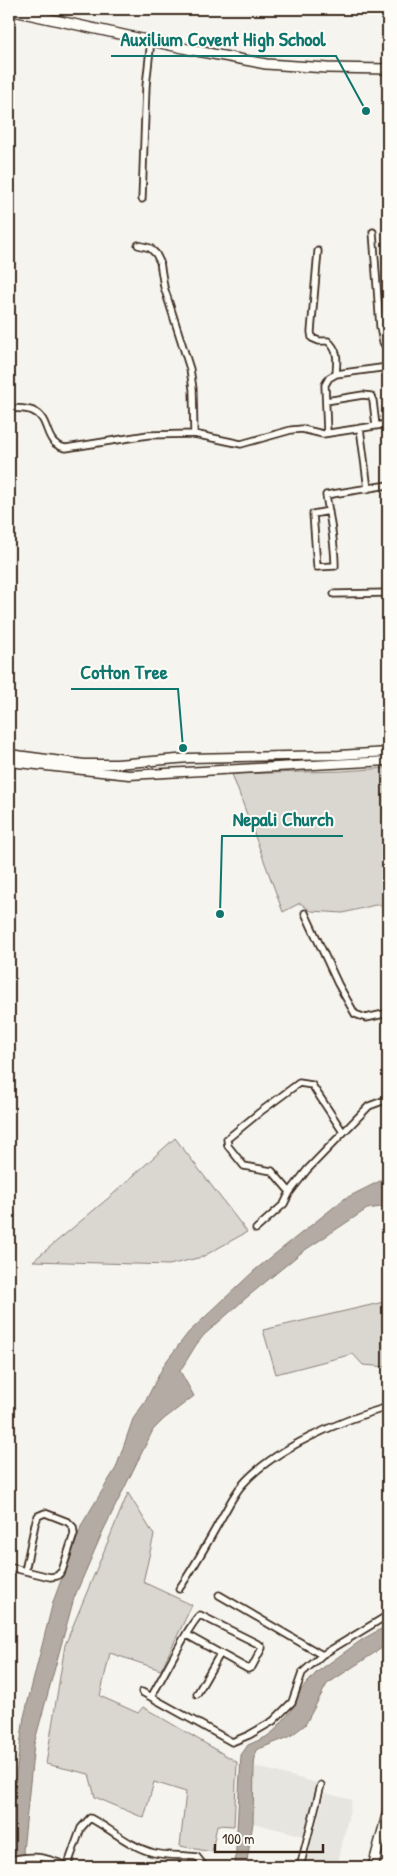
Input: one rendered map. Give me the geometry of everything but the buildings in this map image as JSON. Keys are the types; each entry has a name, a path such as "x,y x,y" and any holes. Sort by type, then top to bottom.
{"main road":[{"path":"9,10 266,64 388,69"},
{"path":"373,1867 388,1811"}],"street":[{"path":"142,199 146,86 151,40"},
{"path":"373,232 380,327 383,342 388,350"},
{"path":"138,244 150,248 160,262 164,287 190,369 193,389 194,434"},
{"path":"318,251 310,332 312,338 328,341 334,346 338,357 336,374"},
{"path":"327,433 325,385 329,378 336,374 388,367"},
{"path":"326,401 362,395 371,396 376,426"},
{"path":"9,408 28,409 36,412 43,419 52,442 66,448 148,435 194,434 241,444 291,430 302,430 316,434 388,424"},
{"path":"360,428 368,489"},
{"path":"329,510 313,514 317,567 335,566 335,549 329,510 326,495 388,485"},
{"path":"334,594 388,593"},
{"path":"9,754 84,764 118,764 189,758 339,755 388,752"},
{"path":"9,762 129,775 388,762"},
{"path":"305,913 338,984 355,1014 366,1018 388,1013"},
{"path":"290,1192 272,1171 244,1166 228,1146 227,1139 300,1083 312,1085 343,1132"},
{"path":"256,1229 284,1204 290,1192 307,1170 343,1132 370,1106 388,1098"},
{"path":"179,1589 241,1485 274,1457 289,1448 359,1415 388,1407"},
{"path":"9,1567 50,1578 57,1576 62,1571 74,1534 73,1527 68,1522 45,1513 38,1516 25,1571"},
{"path":"219,1595 322,1656"},
{"path":"151,1697 197,1617 200,1615 262,1646 251,1668 245,1668 187,1635"},
{"path":"142,1692 232,1742 249,1735 273,1721 292,1702 302,1673 322,1656 388,1615"},
{"path":"197,1694 220,1654"},
{"path":"300,1867 321,1786"},
{"path":"9,1860 42,1856 67,1867 81,1828 90,1818 126,1841 154,1853 197,1857 205,1867"}],"shaded area":[{"path":"388,768 388,910 379,904 343,913 311,911 300,903 283,912 232,774"},
{"path":"175,1138 247,1232 202,1257 169,1265 33,1261 112,1195"},
{"path":"388,1177 388,1206 367,1209 302,1252 204,1335 180,1371 194,1396 153,1430 103,1531 74,1598 34,1744 23,1851 26,1862 52,1867 15,1867 12,1854 12,1802 24,1717 53,1602 82,1524 116,1468 133,1419 145,1402 165,1363 188,1333 255,1270 344,1199"},
{"path":"388,1302 388,1367 363,1365 353,1354 276,1374 263,1330"},
{"path":"128,1493 154,1535 143,1582 192,1605 161,1670 110,1653 100,1696 138,1713 143,1707 237,1762 234,1826 217,1825 212,1852 180,1846 186,1792 154,1782 144,1818 95,1797 89,1774 46,1764 65,1645"},
{"path":"388,1625 388,1644 327,1684 305,1725 289,1737 256,1750 253,1823 246,1867 235,1867 241,1755 248,1745 274,1731 291,1711 300,1691 317,1672 363,1639"},
{"path":"254,1766 317,1783 304,1836 253,1823"},
{"path":"325,1793 352,1800 337,1867 305,1867"}],"place":[{"name":"Auxilium Covent High School","path":"366,111"},
{"name":"Cotton Tree","path":"183,748"},
{"name":"Nepali Church","path":"220,914"}]}
